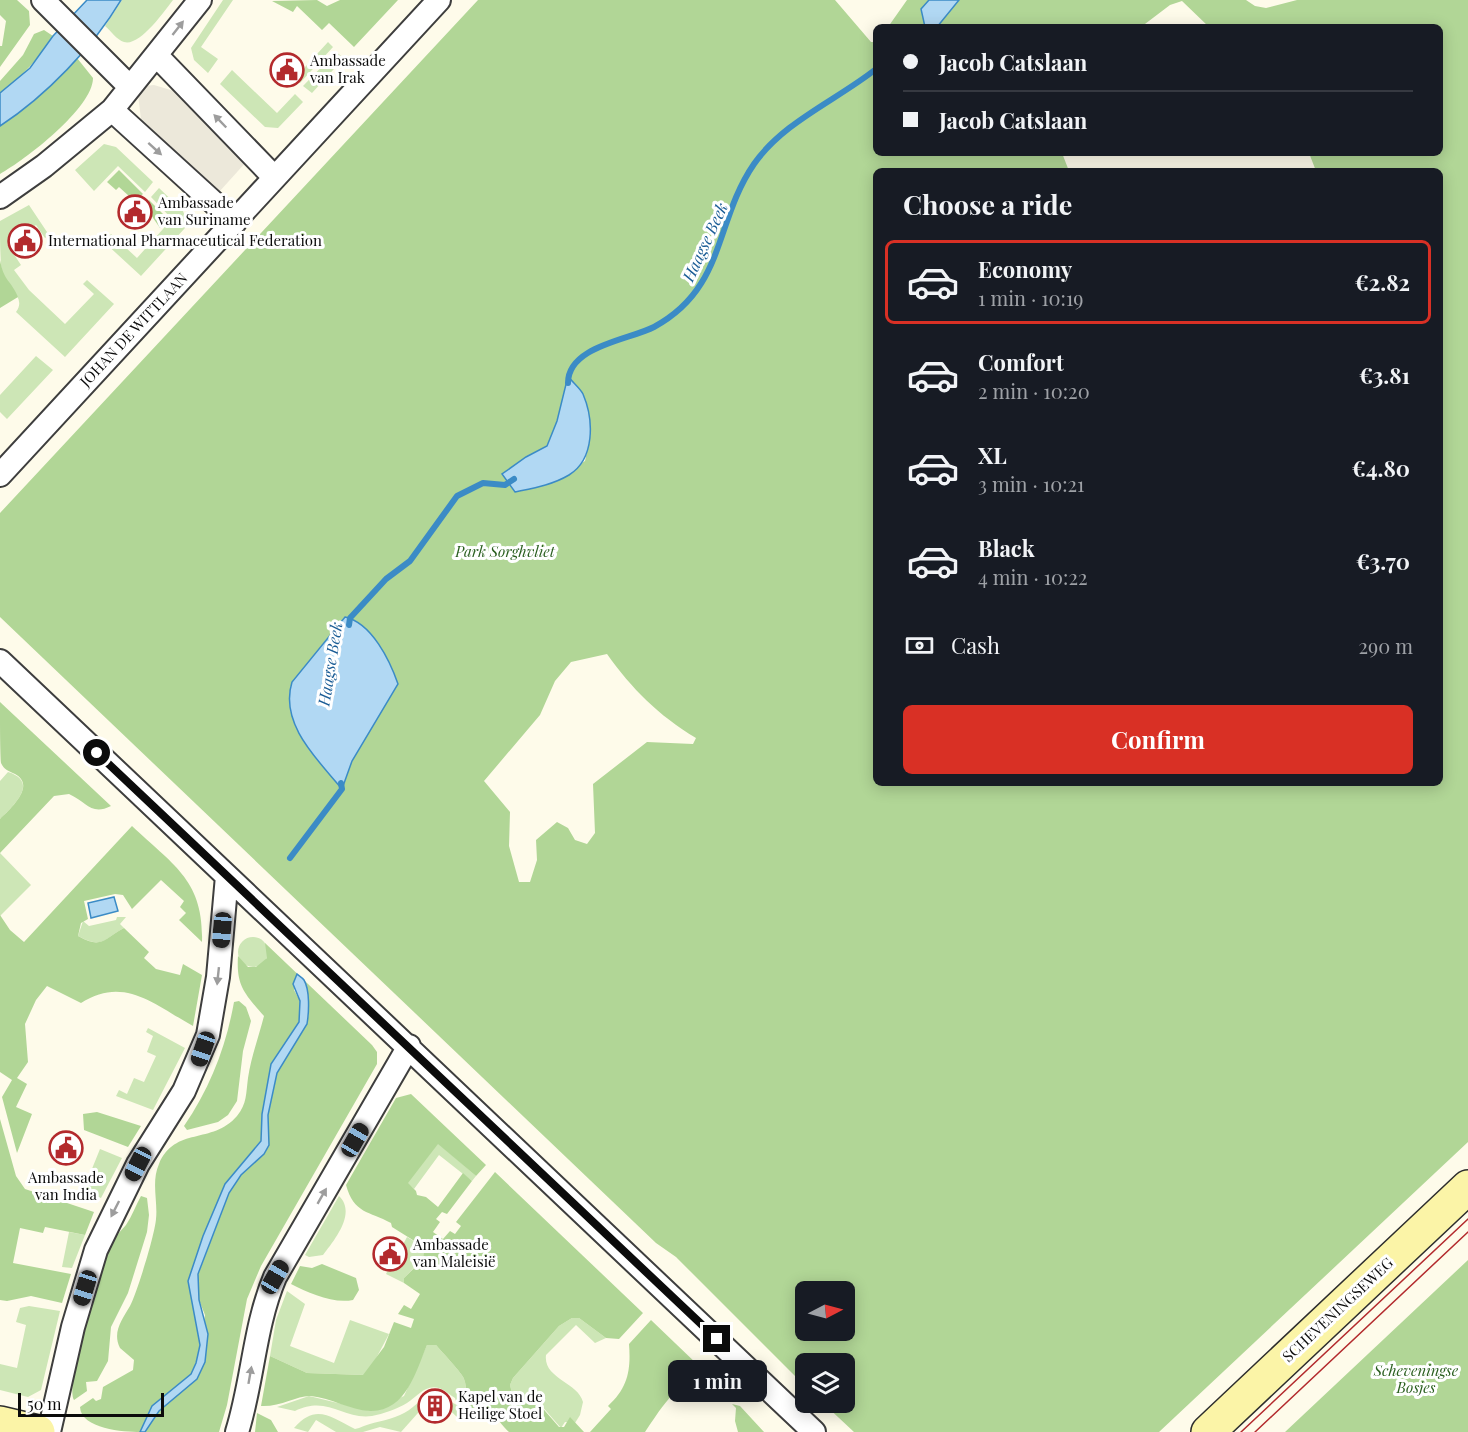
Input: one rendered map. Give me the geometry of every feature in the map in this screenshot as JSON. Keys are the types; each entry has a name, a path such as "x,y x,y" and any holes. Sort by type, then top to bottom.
{"street":[{"path":"43,0 130,87"},
{"path":"0,197 44,166 112,110 200,0"},
{"name":"JOHAN DE WITTLAAN","path":"0,475 439,0"},
{"path":"157,56 274,177"},
{"path":"112,110 235,222"},
{"path":"0,661 814,1432"},
{"path":"49,1432 73,1327 96,1250 138,1164 184,1091 208,1035 218,977 227,876"},
{"path":"237,1432 244,1410 263,1306 275,1277 409,1046"},
{"name":"SCHEVENINGSEWEG","path":"1208,1432 1468,1187"},
{"path":"0,1423 38,1432"}],"green space":[{"path":"0,0 17,0 29,11 30,25 0,67 0,46 2,46 6,21 0,15"},
{"path":"122,0 173,0 144,34 130,42 124,42 105,26"},
{"path":"223,0 233,0 201,47 218,59 208,73 194,60 191,48"},
{"path":"317,0 327,6 340,0 398,0 354,47 329,23 322,30 297,6 293,12 272,1"},
{"name":"Park Sorghvliet","path":"478,0 835,0 873,42 873,156 1063,156 1068,168 873,168 873,786 1443,786 1443,168 1315,168 1310,156 1443,156 1443,24 1206,24 1182,1 1170,5 1145,24 939,24 959,0 1246,0 1255,6 1266,8 1297,0 1468,0 1468,1142 1159,1432 854,1432 834,1413 855,1413 855,1353 795,1353 795,1376 676,1257 656,1243 0,617 0,513","holes":["568,377 591,432 585,461 546,485 516,492 502,474 547,446 557,421","345,617 383,655 398,684 352,761 342,789 303,740 291,712 289,697 292,682","607,654 626,679 670,720 696,738 693,744 647,742 593,784 595,833 587,844 575,840 568,828 557,822 536,840 537,860 530,882 519,882 509,846 510,812 484,781 540,715 555,681 571,662"]},
{"path":"907,0 929,0 921,9 924,24 890,24"},
{"path":"44,30 53,36 22,74 0,93 0,81 23,55 34,34"},
{"path":"328,42 333,47 300,83 295,78"},
{"path":"336,52 344,58 312,93 303,86"},
{"path":"77,58 93,78 90,90 82,104 56,132 0,174 0,126 33,102"},
{"path":"232,70 277,113 295,94 303,102 278,128 265,127 220,84"},
{"path":"104,144 116,147 153,182 145,192 118,166 94,191 75,170"},
{"path":"119,170 143,194 137,199 132,195 130,197 119,187 116,190 107,182"},
{"path":"159,188 183,211 187,222 185,228 141,276 104,242 111,234 137,258 172,219 151,197"},
{"path":"149,200 168,219 160,228 144,205"},
{"path":"29,205 49,235 45,238 36,225 7,244 21,265 14,270 29,290 65,324 94,294 83,284 87,280 114,304 65,357 16,312 19,307 18,297 2,275 0,221"},
{"path":"0,260 4,273 18,297 0,308"},
{"path":"36,356 53,370 7,419 0,412 0,395"},
{"path":"0,702 111,806 94,809 69,794 54,796 0,853 0,819 19,798 23,785 21,779 5,769 1,763"},
{"path":"8,772 17,776 23,788 17,801 0,819 0,781"},
{"path":"132,826 173,863 192,888 198,903 202,942 179,920 186,913 180,907 184,901 161,880 132,909 123,895 115,894 84,901 88,919 81,923 78,936 97,942 124,928 149,952 144,958 156,969 180,975 183,964 202,975 193,1026 152,1002 125,992 97,995 81,1003 47,986 36,1000 25,1024 28,1062 17,1078 27,1084 16,1107 32,1114 17,1153 2,1097 12,1080 0,1072 0,915 10,930 24,942"},
{"path":"0,853 31,885 0,916"},
{"path":"117,917 126,917 120,924 124,928 102,941 93,942 78,936 83,921 89,926 116,920"},
{"path":"253,937 264,941 268,952 264,963 253,967 242,963 238,952 242,941"},
{"path":"265,943 298,974 294,990 300,1001 299,1022 271,1064 262,1114 261,1141 225,1184 203,1236 189,1281 200,1345 196,1363 191,1374 152,1407 140,1432 95,1425 82,1414 80,1407 93,1398 96,1401 101,1399 103,1387 133,1370 134,1360 120,1348 117,1337 121,1321 137,1289 152,1237 156,1219 155,1185 159,1164 166,1152 174,1145 227,1125 243,1107 251,1062 264,1016 243,989 240,982 238,956 248,967 256,967 267,958"},
{"path":"298,975 372,1045 377,1052 377,1064 261,1266 247,1299 227,1405 219,1432 145,1432 158,1411 197,1379 205,1315 199,1300 198,1275 229,1193 241,1175 264,1154 269,1145 268,1115 277,1073 307,1024 309,1010 307,998"},
{"path":"239,1001 246,1007 251,1021 243,1051 237,1101 228,1115 218,1122 187,1130 184,1126 202,1097 216,1067 234,1002"},
{"path":"148,1028 185,1048 153,1110 116,1096 119,1090 127,1094 134,1078 144,1082 156,1056 147,1052 153,1036 146,1032"},
{"path":"411,1094 486,1165 476,1176 438,1144 408,1183 417,1195 426,1197 438,1207 463,1173 472,1181 447,1214 442,1212 436,1219 440,1222 433,1232 443,1239 450,1231 455,1234 461,1226 456,1222 495,1172 643,1313 619,1339 606,1338 579,1318 572,1318 559,1326 513,1378 510,1385 512,1393 532,1396 559,1427 564,1427 570,1417 584,1432 509,1432 492,1411 469,1408 463,1376 436,1345 427,1345 408,1388 393,1405 382,1410 363,1410 311,1396 261,1406 270,1356 307,1373 363,1375 384,1347 394,1322 411,1328 414,1319 398,1314 404,1305 411,1309 420,1294 404,1283 404,1278 423,1259 424,1247 392,1227 391,1223 358,1207 346,1185 396,1098"},
{"path":"97,1112 141,1126 128,1147 84,1130 83,1114"},
{"path":"0,1119 16,1176 25,1189 94,1212 85,1235 45,1227 43,1233 20,1228 13,1263 71,1274 62,1303 31,1296 7,1301 0,1300"},
{"path":"438,1143 476,1176 472,1181 439,1155 414,1189 407,1183"},
{"path":"100,1149 122,1158 101,1198 83,1191"},
{"path":"141,1196 147,1198 149,1215 147,1232 128,1293 111,1327 108,1361 97,1381 86,1382 87,1391 74,1400 72,1390 79,1349 106,1255 111,1243 126,1225"},
{"path":"339,1196 346,1210 338,1235 323,1255 309,1257 305,1255"},
{"path":"69,1232 85,1235 72,1268 62,1267"},
{"path":"407,1237 424,1247 423,1258 404,1278 404,1283 386,1274 392,1262 399,1265 404,1256 399,1252"},
{"name":"Scheveningse Bosjes","path":"1468,1260 1468,1432 1285,1432"},
{"path":"322,1264 356,1278 359,1290 353,1300 329,1299 291,1284 300,1266 312,1268"},
{"path":"287,1291 305,1304 290,1346 334,1363 350,1320 389,1334 372,1366 364,1375 307,1373 270,1356 276,1320"},
{"path":"29,1306 60,1311 41,1390 28,1397 0,1390 0,1364 17,1368 26,1325 16,1322 20,1308"},
{"path":"572,1318 579,1318 606,1338 595,1343 576,1325 546,1355 550,1370 575,1390 583,1402 580,1415 575,1423 565,1422 561,1428 533,1396 520,1396 512,1393 510,1385 513,1378 559,1326"},
{"path":"651,1320 723,1389 710,1380 697,1380 687,1384 670,1397 645,1432 590,1432 611,1409 608,1406 624,1385 629,1370 629,1344"},
{"path":"427,1345 436,1345 463,1376 469,1408 459,1419 434,1395 401,1432 380,1427 363,1432 336,1432 316,1420 308,1432 294,1428 302,1420 316,1414 331,1417 355,1429 359,1428 405,1413 431,1392 457,1405 455,1398 434,1387 425,1389 399,1407 372,1416 352,1415 317,1406 295,1411 277,1407 309,1396 371,1411 404,1396"},
{"path":"732,1404 740,1406 764,1432 738,1432 735,1421 736,1408"},
{"path":"257,1413 271,1420 278,1432 255,1432"}],"shaded area":[{"path":"154,85 174,91 247,161 219,192 141,119 138,95 145,86"}],"water":[{"path":"87,0 121,0 83,53 34,100 0,126 0,93 30,68 53,36"},
{"path":"929,0 959,0 939,24 924,24 921,9"},
{"path":"568,376 583,394 587,404 590,438 584,459 578,468 563,478 543,486 515,492 502,474 547,446 557,421"},
{"path":"345,617 364,627 372,635 385,654 398,684 352,761 342,789 303,740 291,712 289,697 292,682"},
{"path":"114,897 118,911 91,918 88,903"},
{"path":"297,974 304,980 307,989 309,1007 307,1024 277,1073 268,1115 269,1145 264,1154 241,1175 229,1193 198,1274 199,1300 208,1334 205,1362 197,1379 159,1411 145,1432 140,1432 152,1406 191,1374 196,1363 200,1345 188,1281 203,1236 225,1184 261,1141 262,1114 271,1064 299,1022 300,1001 293,984"}],"waterway":[{"name":"Haagse Beek","path":"568,383 571,371 578,360 589,352 654,327 677,311 694,293 707,274 741,186 766,149 811,112 873,71"},
{"name":"Haagse Beek","path":"349,625 350,618 386,579 410,561 457,496 483,483 505,485 514,479"},
{"name":"Haagse Beek","path":"290,858 342,789 341,783"}],"tram line":[{"path":"1241,1432 1468,1219"},
{"path":"1255,1432 1468,1232"}],"place":[{"name":"Ambassade van Irak","path":"287,70"},
{"name":"Ambassade van Suriname","path":"135,212"},
{"name":"International Pharmaceutical Federation","path":"25,241"},
{"name":"Ambassade van India","path":"66,1148"},
{"name":"Ambassade van Maleisië","path":"390,1254"},
{"name":"Kapel van de Heilige Stoel","path":"435,1406"}],"route":[{"path":"97,753 717,1339"}]}
